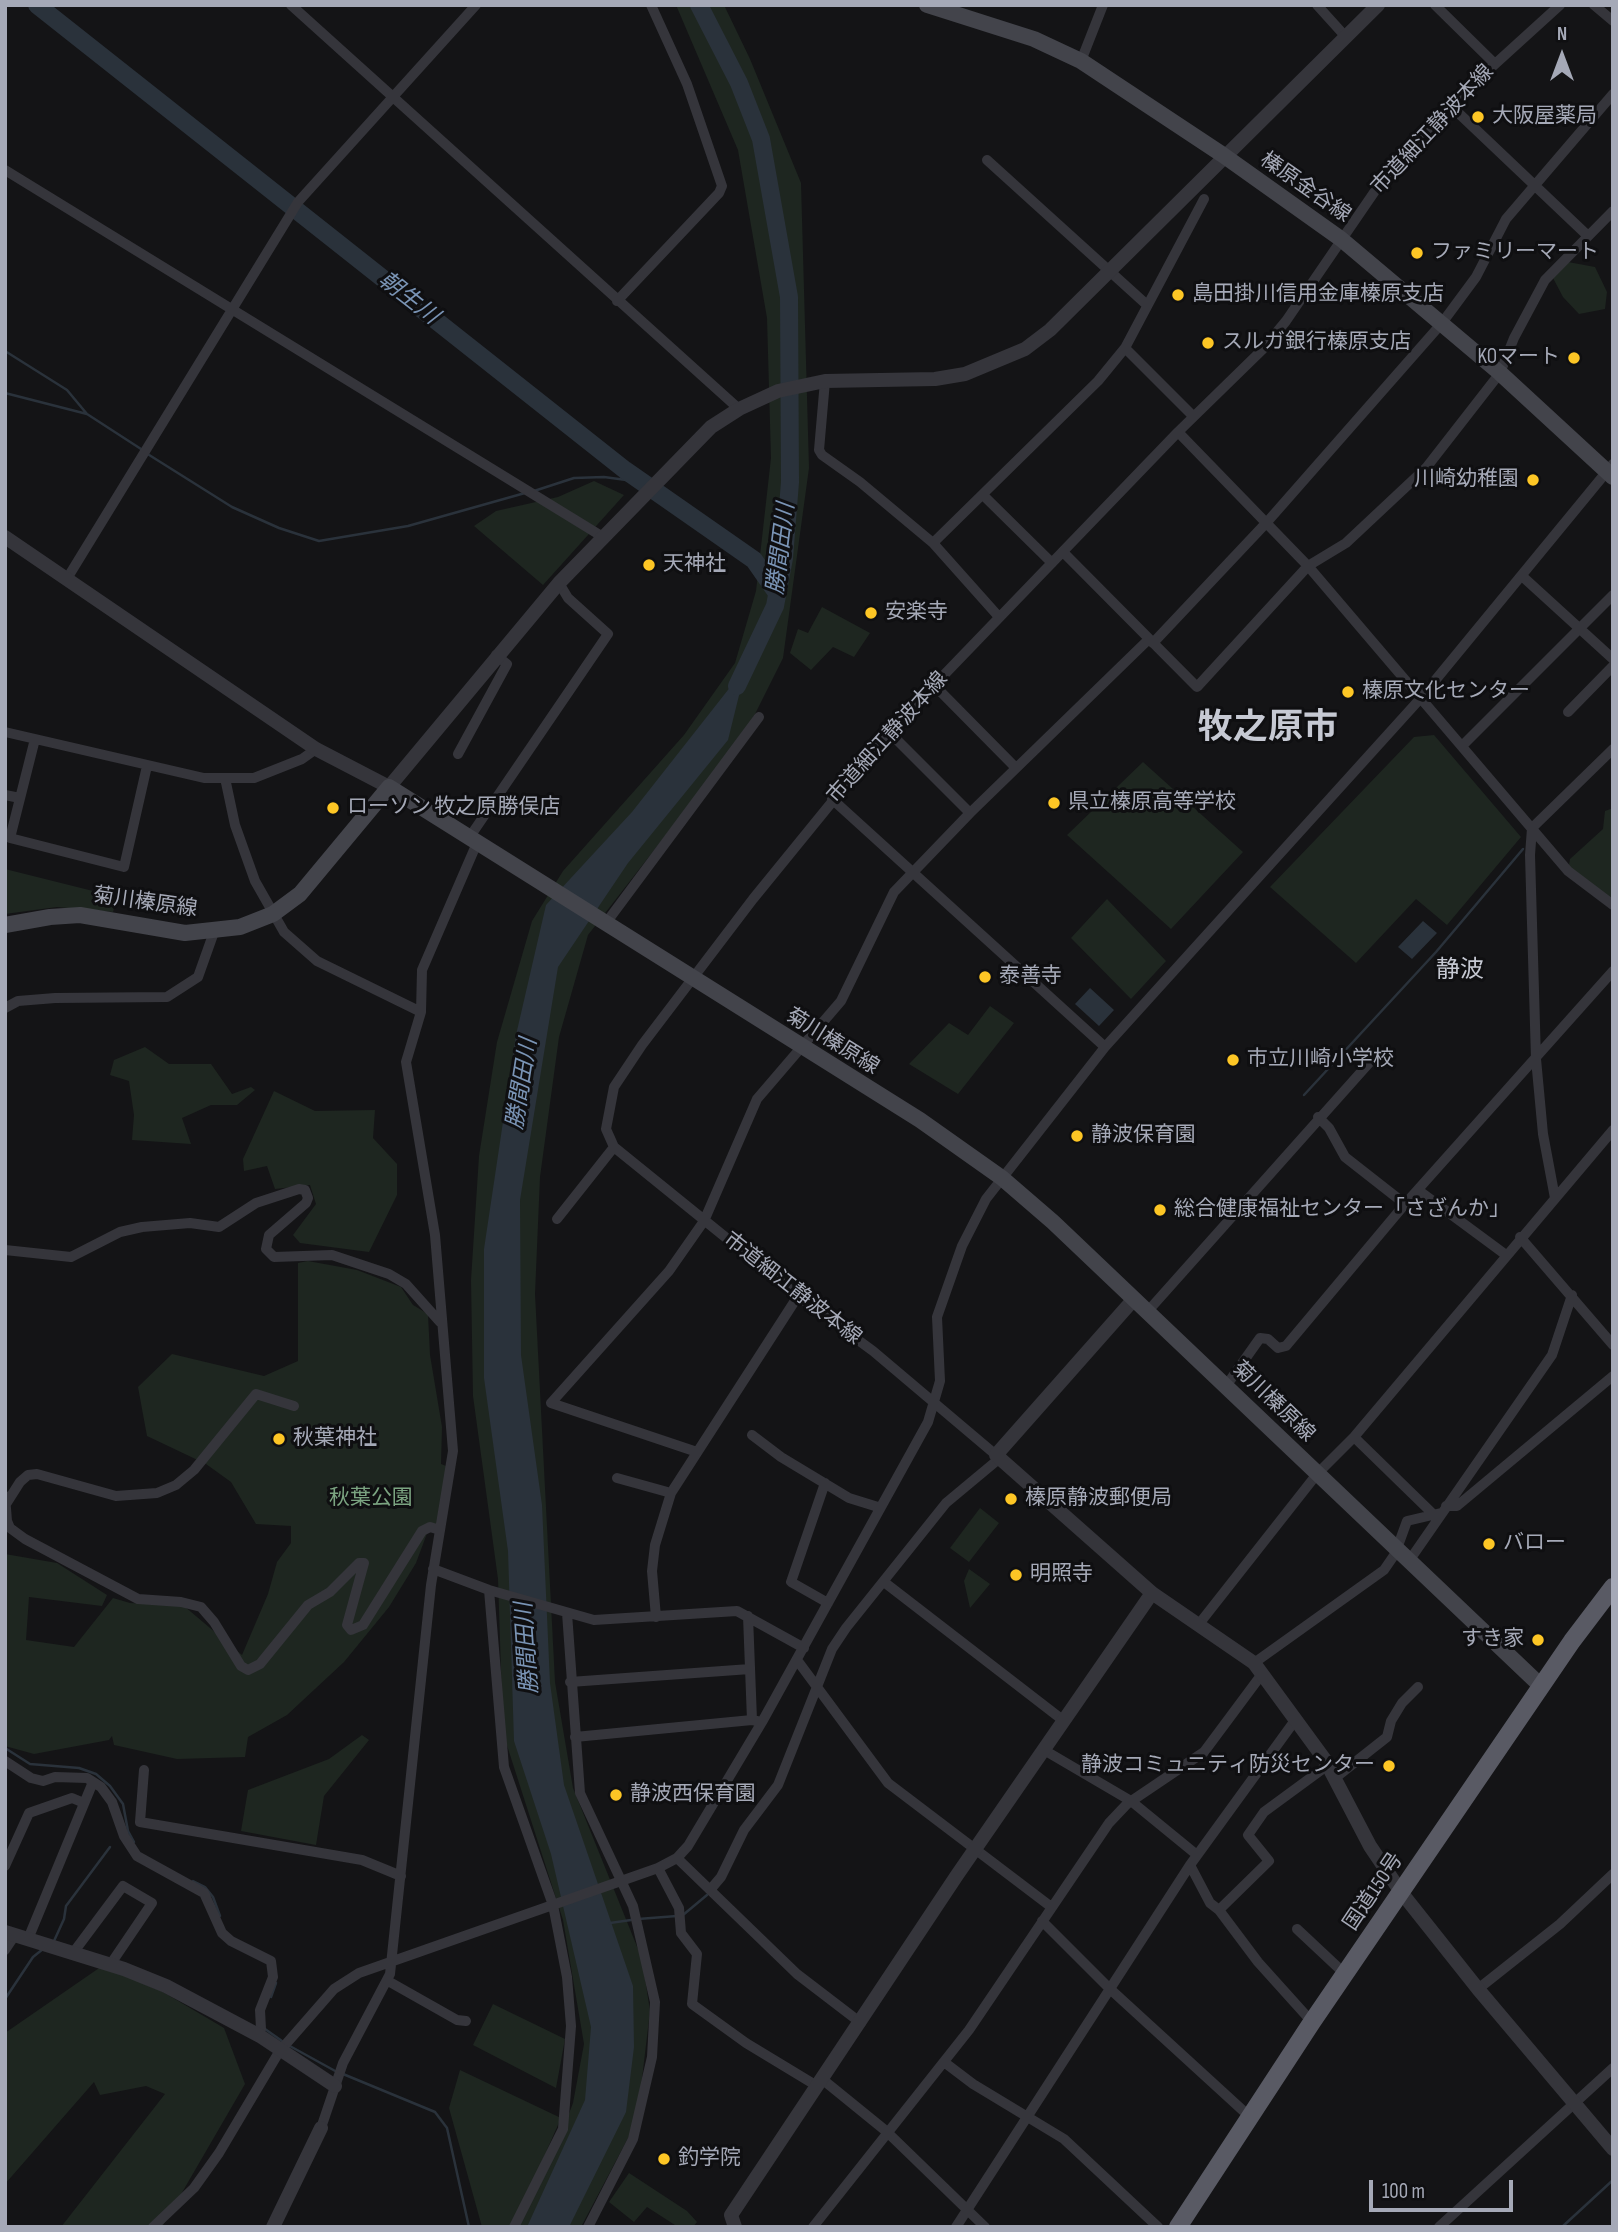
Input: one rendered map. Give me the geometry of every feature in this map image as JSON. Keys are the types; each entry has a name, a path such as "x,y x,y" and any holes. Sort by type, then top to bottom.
{"highway":[{"name":"国道150号","path":"1178,2227 1312,2022 1541,1686 1613,1587"}],"main road":[{"name":"榛原金谷線","path":"927,5 1034,39 1081,61 1223,155 1341,239 1442,323 1611,471"},
{"name":"菊川榛原線","path":"5,925 80,915 185,933 240,928 273,914 300,894 389,787 920,1120 1002,1178 1148,1311 1541,1686"}],"street":[{"path":"291,5 617,301 743,406"},
{"path":"68,577 298,202 476,5"},
{"path":"617,301 719,193 722,186 687,84 651,5"},
{"path":"1081,61 1103,5"},
{"path":"1317,5 1345,36"},
{"path":"5,537 68,577 316,749 389,787 496,655 559,583 711,427 743,406 778,391 820,382 935,379 965,374 996,364 1025,349 1050,330 1111,271 1223,155 1378,5"},
{"path":"1434,5 1494,63"},
{"name":"市道細江静波本線","path":"998,1457 936,1402 798,1296 614,1147 606,1129 614,1087 692,979 832,799 889,732 1193,416 1262,350 1286,321 1388,172 1450,105 1560,5"},
{"path":"1594,5 1613,21"},
{"path":"697,1452 551,1403 669,1271 704,1221 757,1100 841,1001 894,892 1016,768 1151,641 1268,521 1442,323 1476,277 1506,219 1613,94"},
{"path":"1450,105 1588,236"},
{"path":"987,160 1147,305"},
{"path":"5,170 603,537"},
{"path":"933,543 984,496 1098,381 1125,348 1204,199"},
{"path":"1063,552 1197,687 1308,566 1346,543 1426,467 1500,373 1514,338 1545,280 1613,211"},
{"path":"1125,348 1193,416"},
{"path":"820,382 821,455 860,482 933,543 999,617"},
{"path":"1178,432 1268,521 1308,566 1419,700 1462,746 1568,871 1613,905"},
{"path":"153,2227 194,2188 219,2153 281,2050 334,1989 359,1973 657,1868 677,1858 697,1835 757,1721 797,1660 936,1402 940,1381 937,1317 962,1246 1002,1178 1105,1047 1419,700 1611,471"},
{"path":"984,496 1052,563"},
{"path":"1522,576 1613,659"},
{"path":"273,2227 321,2128 342,2067 388,1981 433,1569 453,1451 440,1322 435,1235 406,1062 421,1012 422,970 473,840 608,634 568,598 559,583"},
{"path":"1462,746 1613,594"},
{"path":"458,754 507,664 496,655"},
{"path":"1568,712 1613,666"},
{"path":"934,685 1016,768"},
{"path":"606,923 759,717"},
{"path":"5,732 204,778 254,778 302,759 316,749"},
{"path":"889,732 970,813"},
{"path":"35,739 7,840 124,867 148,766"},
{"path":"1555,1198 1543,1134 1536,1059 1530,855 1532,828 1613,749"},
{"path":"225,778 235,825 247,859 284,932 317,961 421,1012"},
{"path":"5,795 20,798"},
{"path":"832,799 1105,1047"},
{"path":"5,1008 18,1001 55,998 167,997 198,978 214,932"},
{"path":"1226,1386 1260,1338 1268,1339 1278,1348 1286,1346 1418,1190 1613,971"},
{"path":"1148,1311 1318,1117 1378,1053"},
{"path":"1318,1117 1329,1128 1345,1157 1405,1205"},
{"path":"1199,1624 1317,1474 1354,1437 1613,1130"},
{"path":"557,1219 614,1147"},
{"path":"5,1250 71,1257 120,1232 142,1227 190,1223 219,1227 256,1203 299,1189 305,1191 308,1198 306,1203 270,1236 266,1249 274,1257 332,1255 389,1273 407,1284 440,1322"},
{"path":"1418,1190 1506,1255"},
{"path":"1520,1237 1613,1345"},
{"path":"1409,1561 1440,1511 1552,1356 1572,1295"},
{"path":"656,1617 652,1571 655,1545 671,1493 798,1296"},
{"path":"710,1890 721,1877 744,1830 779,1785 832,1649 946,1503 998,1457 1134,1298"},
{"path":"813,2227 886,2131 944,2062 1007,1977 1050,1906 1109,1823 1131,1801 1204,1752 1258,1669 1384,1570 1397,1549 1407,1521 1457,1506 1613,1376"},
{"path":"295,1406 256,1394 194,1470 176,1485 157,1493 116,1496 37,1474 28,1475 6,1500 10,1528 36,1545 138,1599 181,1602 201,1607 214,1622 241,1666 248,1671 260,1664 308,1605 330,1592 359,1563 364,1563 347,1625 351,1629 363,1625 422,1531 430,1527 440,1530"},
{"path":"752,1436 849,1497 878,1507"},
{"path":"1354,1437 1440,1511"},
{"path":"998,1457 1152,1593 1199,1624 1258,1669 1331,1772 1370,1846 1401,1892 1478,1989 1613,2148"},
{"path":"617,1478 671,1493"},
{"path":"825,1483 791,1582 828,1602"},
{"path":"433,1569 489,1590 594,1620 737,1612 803,1647"},
{"path":"884,1582 1063,1721"},
{"path":"489,1590 504,1767 553,1905 567,1977 571,2026 567,2106 563,2129 514,2227"},
{"path":"735,2227 731,2215 1152,1593"},
{"path":"564,1613 580,1793 634,1913 655,2002 652,2057 633,2139 588,2227"},
{"path":"748,1616 750,1669 757,1721"},
{"path":"797,1660 888,1783 975,1852 1050,1906"},
{"path":"570,1682 750,1669"},
{"path":"1219,1910 1269,1861 1248,1835 1264,1812 1387,1737 1391,1721 1402,1703 1418,1687"},
{"path":"956,2227 1190,1865 1296,1719"},
{"path":"575,1737 757,1721"},
{"path":"1044,1749 1131,1801 1197,1855"},
{"path":"5,1761 31,1778 43,1781 70,1776 93,1782 111,1802 124,1836 137,1856 204,1893 222,1933 231,1941 271,1961 273,1977 260,2010 261,2029 257,2034"},
{"path":"144,1770 141,1822 362,1860 401,1876"},
{"path":"5,1950 16,1935 93,1782"},
{"path":"5,1866 29,1812 72,1798 84,1803"},
{"path":"677,1858 797,1974 861,2023"},
{"path":"1190,1865 1210,1903 1219,1910 1258,1962 1312,2022"},
{"path":"657,1868 679,1909 681,1933 697,1954 692,2004 746,2043 820,2082 886,2131 985,2227"},
{"path":"1478,1989 1560,1924 1613,1874"},
{"path":"73,1953 123,1886 152,1903 110,1965"},
{"path":"1042,1921 1109,1988 1250,2118"},
{"path":"1297,1929 1345,1974"},
{"path":"16,1935 166,1986 257,2034 336,2082"},
{"path":"388,1981 457,2020 466,2021"},
{"path":"944,2062 973,2084 1064,2139 1158,2227"},
{"path":"1439,2227 1613,2068"}],"green space":[{"path":"676,5 724,5 750,59 801,183 809,468 783,658 746,732 588,935 559,1037 540,1177 535,1294 555,1682 573,1788 642,1959 650,2011 637,2121 581,2227 518,2227 548,2169 573,2103 584,2044 563,1920 503,1733 498,1579 473,1396 471,1280 479,1156 497,1042 532,921 563,871 684,735 735,663 756,591 771,458 767,318 738,150"},
{"path":"1568,262 1595,267 1607,292 1605,309 1579,314 1563,297 1553,278"},
{"path":"594,481 624,495 543,585 474,526 496,511 558,497"},
{"path":"822,607 870,633 854,657 833,647 811,670 790,653 798,629 808,633"},
{"path":"1434,735 1521,837 1447,925 1416,899 1356,963 1270,887 1414,737"},
{"path":"1143,762 1243,852 1171,929 1067,835"},
{"path":"1613,808 1613,903 1568,871 1570,859 1603,829 1605,811"},
{"path":"5,869 117,897 113,912 57,907 5,914"},
{"path":"1107,899 1166,961 1131,999 1071,938"},
{"path":"990,1006 1014,1023 958,1094 909,1064 949,1023 968,1035"},
{"path":"145,1047 169,1064 211,1064 232,1094 251,1087 255,1090 237,1105 211,1105 182,1118 191,1144 132,1140 134,1115 129,1081 110,1075 114,1060"},
{"path":"274,1091 315,1111 375,1110 373,1138 397,1164 397,1195 369,1252 300,1243 293,1235 316,1204 310,1185 275,1189 267,1166 244,1171 243,1159"},
{"name":"秋葉公園","path":"308,1261 357,1270 401,1287 413,1305 428,1314 430,1355 442,1427 441,1464 451,1468 440,1530 429,1528 416,1563 389,1607 344,1662 287,1715 248,1737 245,1757 177,1759 114,1745 112,1736 109,1740 34,1754 5,1746 5,1554 57,1563 107,1595 102,1606 29,1597 26,1640 74,1647 113,1598 130,1603 184,1606 242,1655 268,1594 277,1562 291,1543 291,1526 256,1524 231,1482 206,1464 147,1436 138,1387 172,1354 264,1376 298,1361 298,1263"},
{"path":"980,1508 999,1523 969,1562 950,1548"},
{"path":"969,1569 990,1584 970,1608 964,1581"},
{"path":"362,1735 369,1740 324,1796 316,1845 241,1831 248,1790 329,1759"},
{"path":"102,1966 163,1992 224,2028 245,2084 162,2227 61,2227 165,2094 146,2086 100,2095 94,2082 5,2184 5,2033"},
{"path":"493,2004 565,2039 556,2088 473,2045"},
{"path":"460,2070 561,2118 513,2227 482,2227 449,2108"},
{"path":"629,2173 687,2211 697,2222 693,2227 678,2227 647,2207 634,2222 609,2202"}],"water":[{"path":"746,667 728,740 628,863 558,967 520,1200 521,1355 542,1505 550,1683 564,1785 633,1986 634,2047 626,2112 569,2227 527,2227 585,2100 591,2027 551,1854 514,1741 508,1551 484,1378 484,1249 516,1035 546,905 632,812"},
{"path":"1423,921 1437,933 1412,959 1398,947"},
{"path":"1090,988 1114,1010 1099,1026 1075,1004"}],"waterway":[{"name":"朝生川","path":"37,5 625,470 754,560 777,593"},
{"name":"勝間田川","path":"699,5 739,83 761,139 789,297 790,482 784,558 775,606 737,686"},
{"path":"5,351 67,390 87,414 141,449"},
{"path":"5,393 87,414"},
{"path":"146,453 232,507 279,528 319,541 408,526 525,493"},
{"path":"534,491 574,478 604,477 641,482"},
{"path":"1304,1095 1436,952 1523,849"},
{"path":"5,1748 30,1764 79,1768 96,1774 110,1786 123,1804 128,1831 134,1842"},
{"path":"54,1941 64,1919 66,1906 110,1847"},
{"path":"193,1881 205,1887 213,1897 220,1916"},
{"path":"683,1915 707,1895"},
{"path":"638,1919 677,1916"},
{"path":"610,1923 631,1920"},
{"path":"5,1999 33,1957 43,1949"},
{"path":"271,1997 276,1983"},
{"path":"265,2029 282,2041"},
{"path":"288,2045 337,2072"},
{"path":"343,2074 435,2112 447,2128 469,2227"},
{"path":"1562,2227 1613,2180"}],"place":[{"name":"大阪屋薬局","path":"1478,117"},
{"name":"ファミリーマート","path":"1417,253"},
{"name":"島田掛川信用金庫榛原支店","path":"1178,295"},
{"name":"スルガ銀行榛原支店","path":"1208,343"},
{"name":"KOマート","path":"1574,358"},
{"name":"川崎幼稚園","path":"1533,480"},
{"name":"天神社","path":"649,565"},
{"name":"安楽寺","path":"871,613"},
{"name":"榛原文化センター","path":"1348,692"},
{"name":"県立榛原高等学校","path":"1054,803"},
{"name":"ローソン 牧之原勝俣店","path":"333,808"},
{"name":"泰善寺","path":"985,977"},
{"name":"市立川崎小学校","path":"1233,1060"},
{"name":"静波保育園","path":"1077,1136"},
{"name":"総合健康福祉センター「さざんか」","path":"1160,1210"},
{"name":"秋葉神社","path":"279,1439"},
{"name":"榛原静波郵便局","path":"1011,1499"},
{"name":"バロー","path":"1489,1544"},
{"name":"明照寺","path":"1016,1575"},
{"name":"すき家","path":"1538,1640"},
{"name":"静波コミュニティ防災センター","path":"1389,1766"},
{"name":"静波西保育園","path":"616,1795"},
{"name":"釣学院","path":"664,2159"}],"district":[{"name":"牧之原市","path":"1268,729"},
{"name":"静波","path":"1460,971"}]}
